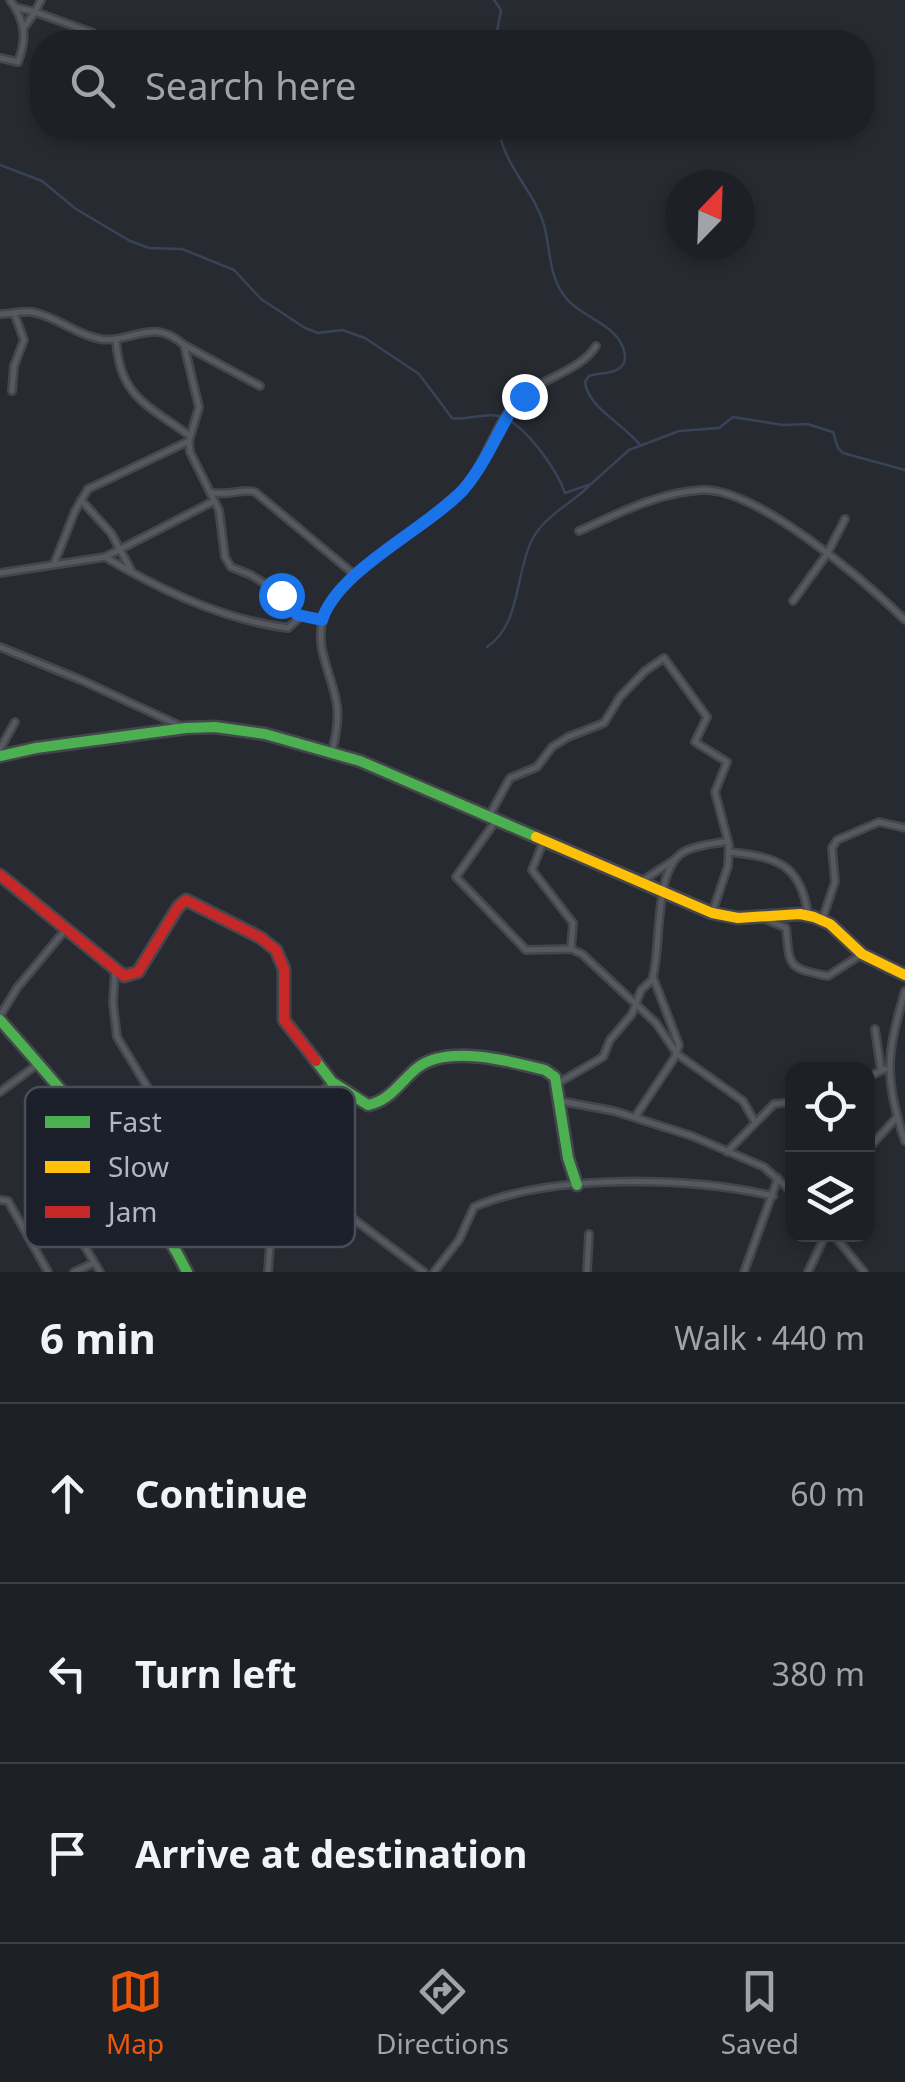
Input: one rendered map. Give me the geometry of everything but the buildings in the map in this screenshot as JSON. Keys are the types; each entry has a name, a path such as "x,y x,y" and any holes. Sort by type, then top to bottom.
{"street":[{"path":"10,0 25,26"},
{"path":"0,58 18,62 25,26 40,0"},
{"path":"15,7 85,30"},
{"path":"12,391 14,366 24,340 14,313"},
{"path":"0,314 36,313 86,335 116,339 138,332 166,333 260,386"},
{"path":"116,339 117,362 125,383 189,438"},
{"path":"184,346 199,406 189,438 196,470 219,510 224,552 231,567 278,592 301,616 322,620"},
{"path":"332,751 338,714 322,650 322,620 337,593 459,494 511,410 540,382 583,361 596,346"},
{"path":"54,564 81,500 94,485 189,438"},
{"path":"579,531 670,496 717,490 800,530 905,620"},
{"path":"210,492 224,496 255,492 356,576"},
{"path":"219,510 224,496"},
{"path":"81,500 112,533 133,574"},
{"path":"0,573 105,557 214,500"},
{"path":"793,601 827,554 846,519"},
{"path":"105,557 133,574 206,606 280,627 293,626 301,616"},
{"path":"0,648 186,728"},
{"path":"712,912 728,866 728,841 716,792 727,762 695,742 707,717 664,658 645,670 620,697 604,723 568,737 552,747 536,766 510,778 493,818 456,877 526,950 571,949 582,954 664,1032 676,1054 743,1101 755,1122"},
{"path":"0,753 15,722"},
{"path":"0,753 186,728 238,730 332,751 712,912 762,918 804,915 822,920 862,954 905,975"},
{"path":"822,920 834,882 832,848 837,840 879,822 905,828"},
{"path":"544,840 532,870 573,923 571,949"},
{"path":"641,881 684,851 728,841"},
{"path":"729,852 766,858 794,872 801,883 804,915"},
{"path":"634,1117 676,1054 676,1036 653,977 662,891 676,858"},
{"path":"0,875 129,977 138,972 178,908 189,900 261,938 276,950 284,970 284,1020 339,1087"},
{"path":"786,928 804,915"},
{"path":"762,918 786,928"},
{"path":"57,1087 0,1018 17,988 66,928"},
{"path":"786,928 788,959 794,966 828,976 862,954"},
{"path":"115,969 117,1037 147,1087"},
{"path":"558,1083 603,1057 610,1040 632,1014 641,990 653,977"},
{"path":"884,1069 905,991"},
{"path":"875,1028 905,1140"},
{"path":"355,1098 374,1106 382,1104 420,1063 447,1054 545,1070 558,1083 568,1158 577,1185"},
{"path":"0,1092 38,1064"},
{"path":"875,1073 884,1069"},
{"path":"326,1087 332,1082"},
{"path":"560,1101 634,1117 764,1167 785,1185"},
{"path":"727,1152 774,1104 785,1103"},
{"path":"875,1141 897,1116"},
{"path":"744,1272 778,1178"},
{"path":"434,1272 459,1240 476,1206 530,1188 678,1182 773,1196"},
{"path":"0,1200 8,1201 25,1231"},
{"path":"355,1219 424,1272"},
{"path":"587,1272 589,1234"},
{"path":"808,1272 825,1242"},
{"path":"836,1242 864,1272"},
{"path":"34,1247 48,1272"},
{"path":"86,1247 100,1272"},
{"path":"174,1247 188,1272"},
{"path":"268,1272 272,1247"},
{"path":"74,1272 95,1262"}],"waterway":[{"path":"494,0 501,10 497,30"},
{"path":"501,140 539,213 560,290 573,305 609,329 622,345 625,356 621,367 589,376 585,382 588,391 600,408 641,446"},
{"path":"0,165 42,181 76,209 130,241 149,248 182,249 234,270 261,299 305,328 318,333 342,330 365,338 419,374 452,418 493,415 509,420 538,448 565,493 591,484 629,450 679,431 719,428 733,417 783,425 807,424 833,432 843,453 905,470"},
{"path":"487,647 506,626 537,532 589,486"}],"traffic: fast":[{"path":"0,756 186,728 215,727 265,734 360,761 536,837"},
{"path":"0,1020 58,1087"},
{"path":"355,1097 368,1105 376,1103 417,1068 445,1057 479,1057 545,1070 555,1077 568,1158 577,1185"},
{"path":"316,1061 340,1087"},
{"path":"173,1247 187,1272"}],"traffic: slow":[{"path":"536,837 712,913 738,918 800,914 814,917 830,924 862,954 905,975"}],"traffic: jam":[{"path":"0,875 124,976 138,972 186,900 261,938 276,950 284,969 284,1020 316,1061"}],"route":[{"path":"281,595 298,615 322,620 329,604 350,581 459,494 515,404 524,396"}]}
